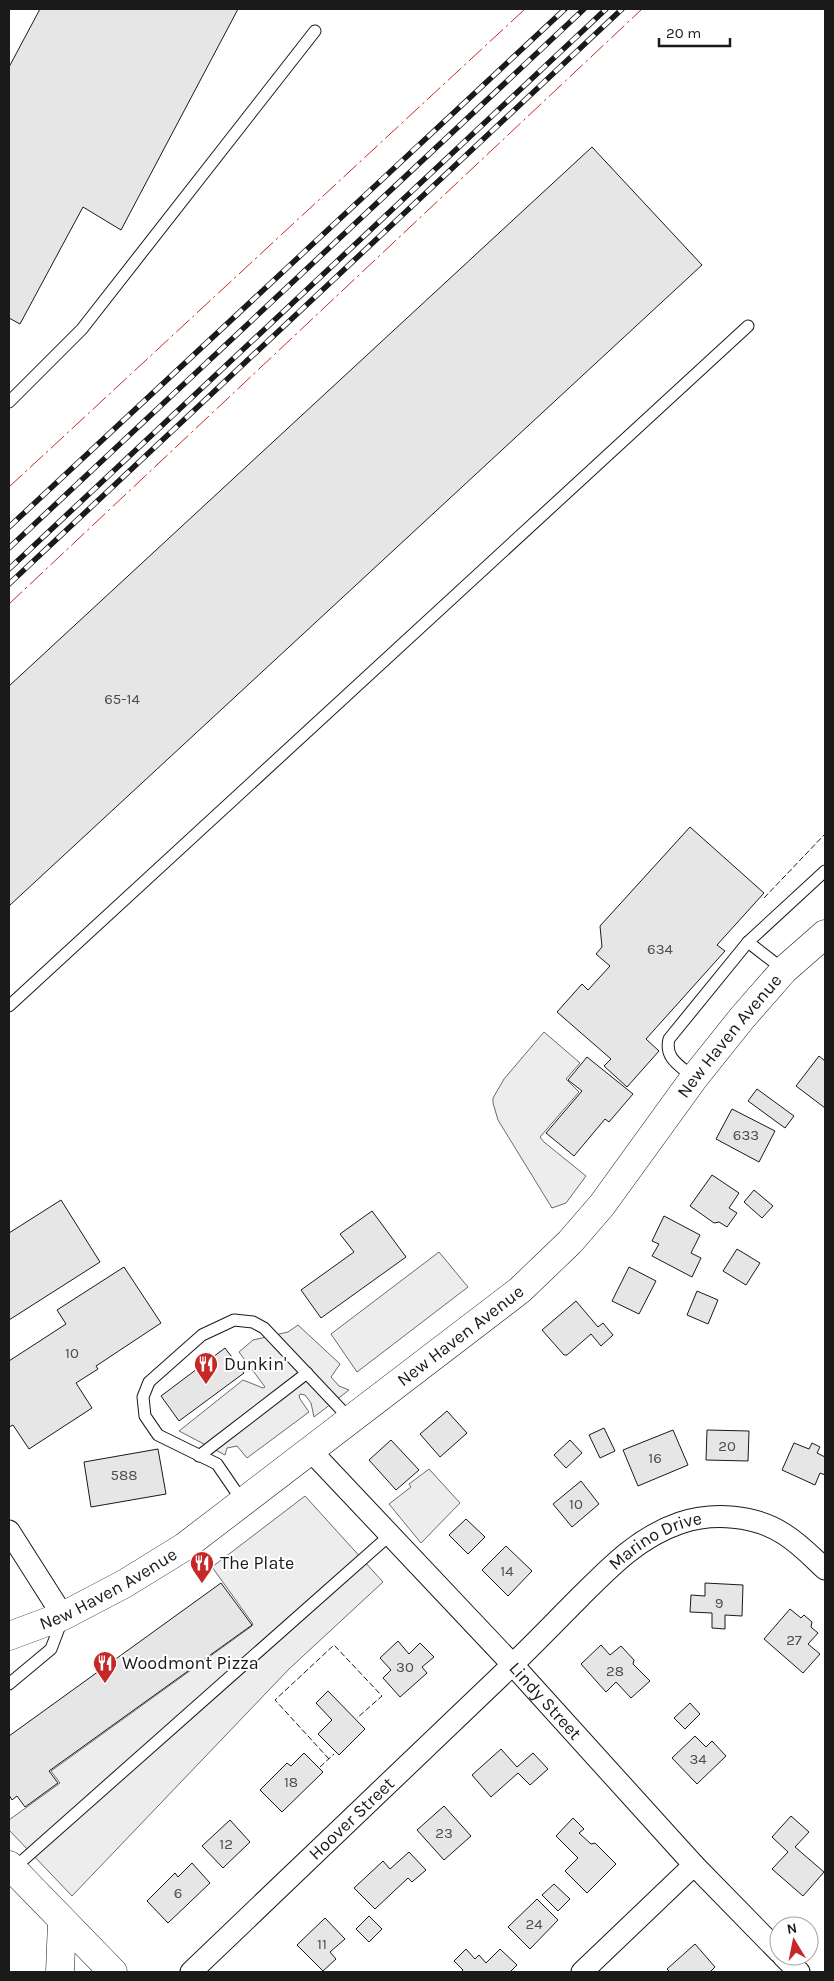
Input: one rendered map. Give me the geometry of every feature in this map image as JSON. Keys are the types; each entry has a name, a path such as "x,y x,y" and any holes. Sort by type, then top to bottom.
{"main road":[{"name":"New Haven Avenue","path":"9,1636 63,1616 124,1584 184,1547 520,1290 570,1242 619,1183 694,1078 742,1018 784,970 825,934"},
{"path":"11,1868 113,1972"},
{"path":"60,1972 62,1921"}],"street":[{"name":"Lindy Street","path":"310,1450 512,1664 694,1865 769,1942"},
{"name":"Marino Drive","path":"512,1664 616,1561 635,1545 657,1532 681,1523 706,1517 735,1517 768,1526 796,1542 825,1569"},
{"path":"9,1531 63,1616"},
{"name":"Hoover Street","path":"191,1972 512,1664"},
{"path":"582,1972 694,1865"}],"lane":[{"path":"9,402 82,329 314,31"},
{"path":"9,1006 748,326"},
{"path":"694,1078 670,1057 667,1048 669,1039 748,942 825,871"},
{"path":"748,942 784,970"},
{"path":"243,1502 217,1464 158,1435 145,1416 143,1397 149,1382 202,1334 234,1320 252,1322 264,1328 350,1419"},
{"path":"199,1456 307,1373"},
{"path":"11,1868 390,1535"},
{"path":"9,1684 51,1650 63,1616"}],"shaded area":[{"path":"544,1032 580,1063 566,1079 579,1092 540,1137 586,1176 566,1203 552,1208 498,1120 493,1103 493,1098 504,1079"},
{"path":"439,1252 468,1287 357,1372 331,1334"},
{"path":"298,1325 340,1364 331,1377 339,1386 349,1390 314,1417 311,1403 305,1395 300,1394 300,1399 309,1412 247,1458 237,1446 227,1448 225,1455 179,1431 243,1380 263,1388 265,1387 239,1352 253,1340 288,1332"},
{"path":"429,1469 460,1503 421,1543 389,1504 411,1487 409,1484"},
{"path":"305,1496 383,1582 289,1669 72,1896 9,1830 9,1820 60,1783 51,1771 252,1626 253,1624 212,1567"}],"building":[{"path":"40,9 238,9 121,230 83,207 20,324 9,318 9,67"},
{"path":"592,147 702,265 9,906 9,686"},
{"path":"690,827 764,893 717,945 725,951 646,1039 659,1051 627,1087 604,1066 611,1059 557,1012 582,984 588,990 610,966 596,954 602,947 600,926"},
{"path":"819,1056 825,1061 825,1108 796,1086"},
{"path":"587,1057 633,1094 609,1122 605,1119 574,1156 546,1133 582,1091 568,1080"},
{"path":"757,1089 794,1116 785,1128 748,1101"},
{"path":"732,1109 775,1131 759,1162 716,1139"},
{"path":"712,1175 739,1193 729,1208 737,1213 727,1227 719,1222 714,1223 690,1206"},
{"path":"754,1190 773,1206 762,1218 744,1202"},
{"path":"61,1200 100,1262 9,1320 9,1233"},
{"path":"372,1211 406,1257 321,1318 301,1290 354,1252 340,1234"},
{"path":"664,1216 700,1235 691,1253 701,1258 692,1277 652,1256 659,1244 652,1241"},
{"path":"737,1249 760,1263 746,1285 723,1271"},
{"path":"124,1267 161,1323 96,1366 98,1369 76,1383 92,1408 29,1449 13,1425 9,1427 9,1361 66,1324 57,1310"},
{"path":"629,1267 656,1281 639,1314 612,1301"},
{"path":"697,1291 718,1300 708,1324 687,1315"},
{"path":"576,1301 598,1327 603,1323 613,1335 601,1346 591,1334 567,1355 564,1355 542,1330"},
{"path":"225,1348 244,1373 179,1421 161,1396"},
{"path":"447,1411 467,1433 440,1457 420,1434"},
{"path":"604,1428 615,1451 600,1458 589,1435"},
{"path":"673,1430 688,1465 638,1486 623,1450"},
{"path":"707,1430 749,1431 748,1461 706,1460"},
{"path":"391,1440 419,1470 396,1490 369,1460"},
{"path":"570,1440 582,1453 566,1468 554,1455"},
{"path":"794,1443 809,1449 812,1443 820,1447 817,1453 825,1457 825,1475 820,1473 815,1485 782,1470"},
{"path":"158,1449 166,1494 91,1507 84,1462"},
{"path":"581,1481 599,1504 572,1527 553,1504"},
{"path":"466,1519 485,1537 468,1554 449,1535"},
{"path":"506,1546 532,1571 508,1596 482,1570"},
{"path":"221,1583 252,1625 49,1771 58,1783 25,1807 17,1796 12,1800 9,1795 9,1736"},
{"path":"705,1583 743,1585 742,1616 725,1615 725,1629 712,1628 712,1613 690,1612 691,1595 705,1596"},
{"path":"790,1609 801,1618 804,1615 812,1622 811,1627 818,1633 808,1644 820,1654 803,1673 764,1639"},
{"path":"398,1641 409,1654 420,1643 434,1657 422,1667 427,1673 400,1697 383,1678 391,1670 380,1658"},
{"path":"601,1645 610,1655 621,1646 634,1660 633,1664 650,1681 631,1698 616,1682 606,1692 581,1664"},
{"path":"328,1691 365,1729 339,1755 318,1734 332,1720 316,1703"},
{"path":"690,1703 700,1714 685,1729 674,1718"},
{"path":"695,1736 706,1747 712,1741 726,1756 697,1784 672,1758"},
{"path":"501,1749 517,1767 533,1753 548,1769 530,1785 518,1773 491,1797 472,1775"},
{"path":"304,1753 323,1772 282,1812 260,1790 287,1763 291,1766"},
{"path":"444,1806 471,1836 444,1860 417,1830"},
{"path":"791,1816 809,1832 795,1847 824,1872 803,1896 772,1869 788,1852 772,1837"},
{"path":"573,1818 584,1829 579,1833 591,1844 595,1843 616,1864 587,1893 565,1871 578,1858 556,1836"},
{"path":"230,1820 250,1842 223,1868 202,1846"},
{"path":"409,1852 426,1870 412,1882 408,1878 375,1909 354,1888 383,1861 390,1869"},
{"path":"192,1863 210,1883 168,1923 147,1901 175,1873 178,1877"},
{"path":"554,1884 570,1899 558,1911 542,1895"},
{"path":"537,1899 558,1920 530,1949 508,1927"},
{"path":"369,1916 382,1929 369,1942 356,1929"},
{"path":"325,1918 345,1939 330,1952 336,1959 323,1971 297,1945"},
{"path":"695,1944 715,1967 710,1972 670,1972 667,1969"},
{"path":"466,1949 475,1959 479,1955 486,1963 500,1949 517,1965 510,1972 461,1972 463,1970 454,1961"}],"railway":[{"path":"9,527 565,9"},
{"path":"9,548 584,9"},
{"path":"9,569 606,9"},
{"path":"9,584 622,9"}],"fence":[{"path":"764,898 825,834"},
{"path":"329,1759 275,1700 334,1645 382,1696 357,1718"},
{"path":"320,1767 334,1754"}],"power":[{"path":"9,487 525,9"},
{"path":"9,604 642,9"}],"place":[{"name":"Dunkin'","path":"206,1385"},
{"name":"The Plate","path":"202,1584"},
{"name":"Woodmont Pizza","path":"105,1684"}]}
